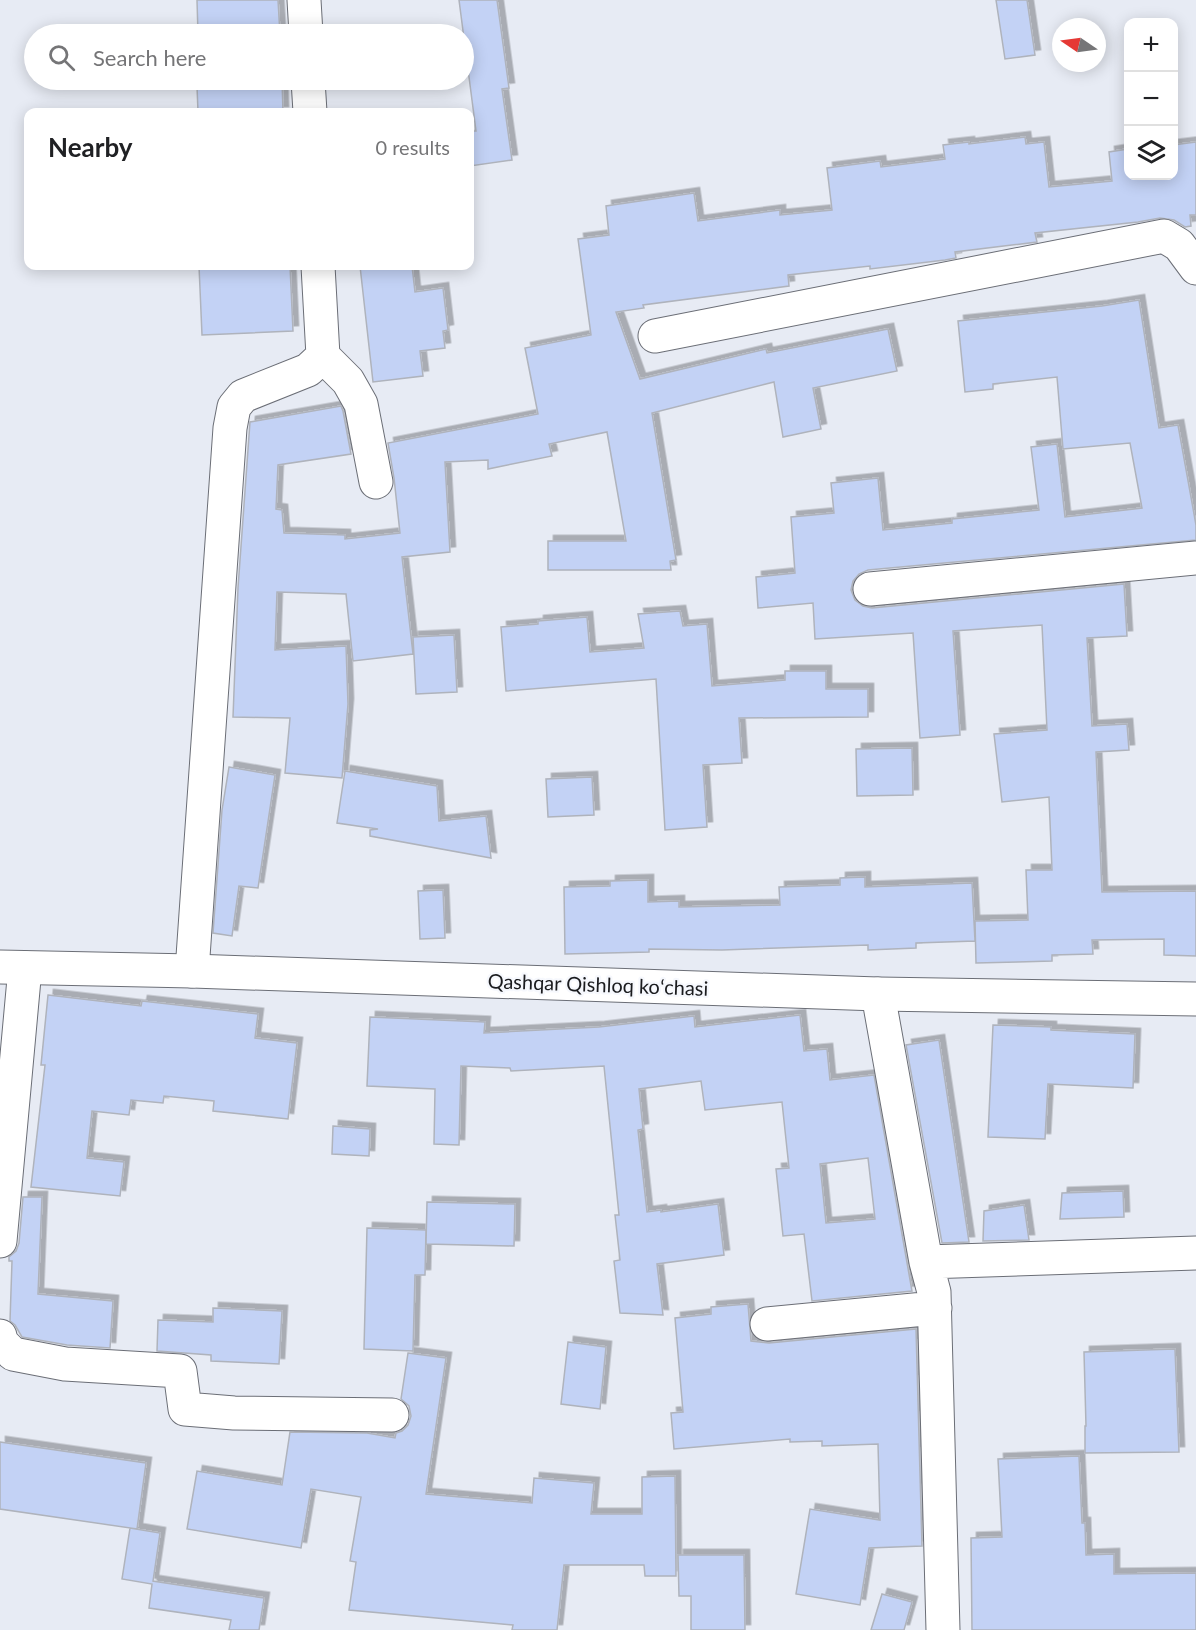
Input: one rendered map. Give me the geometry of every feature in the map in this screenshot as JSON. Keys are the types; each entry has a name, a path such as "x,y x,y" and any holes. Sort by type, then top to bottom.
{"street":[{"path":"304,0 305,24"},
{"path":"309,90 310,108"},
{"path":"655,336 1164,236 1179,245 1196,268"},
{"path":"318,270 323,356 348,381 361,404 376,482"},
{"path":"192,971 230,428 234,407 243,396 308,370 323,356"},
{"path":"870,590 1196,558"},
{"path":"0,1241 12,968"},
{"name":"Qashqar Qishloq koʻchasi","path":"12,968 192,971 878,994 1196,999"},
{"path":"878,994 926,1262 934,1292 943,1630"},
{"path":"926,1262 1196,1253"},
{"path":"767,1324 935,1308"},
{"path":"0,1336 1,1342 14,1354 64,1364 180,1371 185,1409 234,1413 392,1415"}],"building":[{"path":"197,0 278,0 279,24 198,24"},
{"path":"459,0 497,0 509,88 502,89 512,160 474,165 474,131 476,131 471,90 474,90 474,24 462,24"},
{"path":"996,0 1027,0 1035,55 1005,59"},
{"path":"197,90 282,90 283,108 198,108"},
{"path":"1025,137 1026,144 1044,142 1049,187 1112,181 1109,152 1124,150 1124,180 1178,180 1178,144 1196,142 1196,215 1190,215 1191,226 1185,227 1174,220 1160,218 1035,233 1037,242 955,252 956,258 870,269 870,266 788,275 789,286 643,305 644,308 616,312 640,379 766,349 767,353 888,329 897,371 813,388 821,429 783,437 774,382 652,413 676,560 670,561 671,570 548,570 548,541 626,541 607,432 549,444 552,456 488,469 488,460 445,462 450,552 402,557 413,654 353,661 346,594 277,592 275,650 346,646 348,704 342,778 285,773 290,718 233,717 238,588 250,422 341,406 343,411 351,454 278,465 276,509 282,510 284,533 345,535 345,539 400,533 388,443 538,414 525,348 591,335 578,239 609,235 606,206 694,193 698,221 780,210 780,215 832,210 827,168 880,161 881,167 945,159 943,145 969,142 969,144"},
{"path":"199,270 290,270 293,331 202,335"},
{"path":"360,270 412,270 415,292 443,288 448,330 443,331 445,348 420,351 423,376 373,382"},
{"path":"1139,300 1159,428 1178,425 1196,525 1196,540 868,570 859,574 853,581 851,590 855,600 863,606 872,608 1124,584 1127,636 1087,638 1092,726 1127,724 1129,750 1096,752 1102,892 1196,891 1196,956 1164,955 1164,939 1092,940 1093,954 1052,955 1052,961 976,963 975,921 1028,920 1026,870 1052,870 1049,797 1002,802 994,734 1047,730 1042,625 953,631 960,735 920,738 913,633 815,639 813,603 758,608 756,577 795,573 791,517 834,513 831,483 878,478 883,530 952,523 952,519 1039,510 1031,447 1057,444 1065,517 1142,508 1130,443 1063,449 1057,377 993,384 993,389 965,392 958,321"},
{"path":"680,611 683,626 707,624 712,686 785,680 785,671 826,671 826,689 868,689 868,717 739,718 742,763 703,765 707,827 665,830 656,679 506,691 501,627 587,617 590,652 644,648 638,614"},
{"path":"454,635 457,692 416,694 413,637"},
{"path":"912,748 913,795 857,796 856,749"},
{"path":"229,767 275,775 258,888 239,886 232,936 213,933 222,810"},
{"path":"345,771 437,786 439,821 486,816 491,858 370,836 370,830 378,829 337,823"},
{"path":"592,777 594,815 548,817 546,779"},
{"path":"865,877 865,887 972,883 975,941 916,943 916,948 868,950 868,945 722,950 649,949 649,952 565,954 564,887 610,886 610,881 648,880 648,902 679,901 679,907 780,905 779,887 840,885 840,878"},
{"path":"443,890 445,938 420,939 418,891"},
{"path":"48,995 141,1006 142,1001 258,1014 255,1038 297,1043 288,1119 213,1111 214,1101 164,1096 163,1103 131,1100 129,1115 92,1111 87,1158 124,1162 120,1196 31,1187 45,1065 41,1065"},
{"path":"800,1015 804,1051 827,1049 830,1080 874,1075 912,1291 812,1301 804,1234 783,1236 776,1169 789,1168 782,1102 705,1110 701,1081 639,1089 643,1129 638,1130 647,1212 718,1204 724,1255 657,1264 663,1315 620,1313 614,1261 620,1260 615,1215 619,1215 604,1066 511,1071 510,1068 461,1066 459,1145 434,1144 435,1089 367,1086 370,1017 485,1022 484,1033 599,1027 694,1016 695,1027","holes":["868,1158 875,1219 826,1223 820,1164"]},
{"path":"993,1025 1135,1034 1133,1088 1048,1084 1045,1139 988,1137"},
{"path":"939,1040 969,1242 942,1243 906,1045"},
{"path":"333,1126 370,1129 369,1156 332,1154"},
{"path":"1123,1191 1124,1217 1060,1219 1062,1193"},
{"path":"23,1197 42,1197 38,1294 113,1301 110,1348 67,1345 22,1337 10,1321 12,1261 9,1261 9,1257 16,1251 19,1243"},
{"path":"427,1202 515,1204 514,1246 426,1244"},
{"path":"1024,1205 1029,1240 983,1241 984,1211"},
{"path":"367,1228 426,1230 425,1275 415,1275 413,1351 364,1349"},
{"path":"748,1304 751,1341 769,1343 916,1329 922,1546 869,1548 860,1605 796,1594 810,1509 880,1520 878,1444 822,1446 822,1441 790,1442 790,1439 674,1449 671,1413 683,1412 675,1318 711,1314 711,1307"},
{"path":"213,1308 282,1311 279,1364 211,1361 211,1355 157,1351 158,1320 213,1322"},
{"path":"568,1342 606,1347 600,1409 561,1404"},
{"path":"1175,1349 1179,1452 1085,1453 1084,1352"},
{"path":"408,1353 446,1358 426,1494 532,1503 534,1478 594,1483 591,1514 642,1514 642,1477 675,1476 676,1576 645,1576 644,1565 564,1565 557,1630 512,1630 513,1625 349,1610 356,1562 350,1561 361,1497 311,1489 301,1548 187,1529 197,1471 282,1485 290,1432 367,1433 395,1438 396,1433 408,1425 411,1416 409,1406 401,1399"},
{"path":"0,1442 146,1463 137,1529 0,1509"},
{"path":"1079,1456 1086,1555 1114,1554 1114,1574 1196,1573 1196,1630 972,1630 971,1538 1002,1537 998,1459"},
{"path":"130,1528 160,1533 153,1581 264,1598 259,1630 229,1630 231,1620 149,1608 152,1584 122,1579"},
{"path":"678,1555 744,1555 745,1630 691,1630 691,1596 679,1596"},
{"path":"882,1594 912,1602 904,1630 871,1630"}]}
